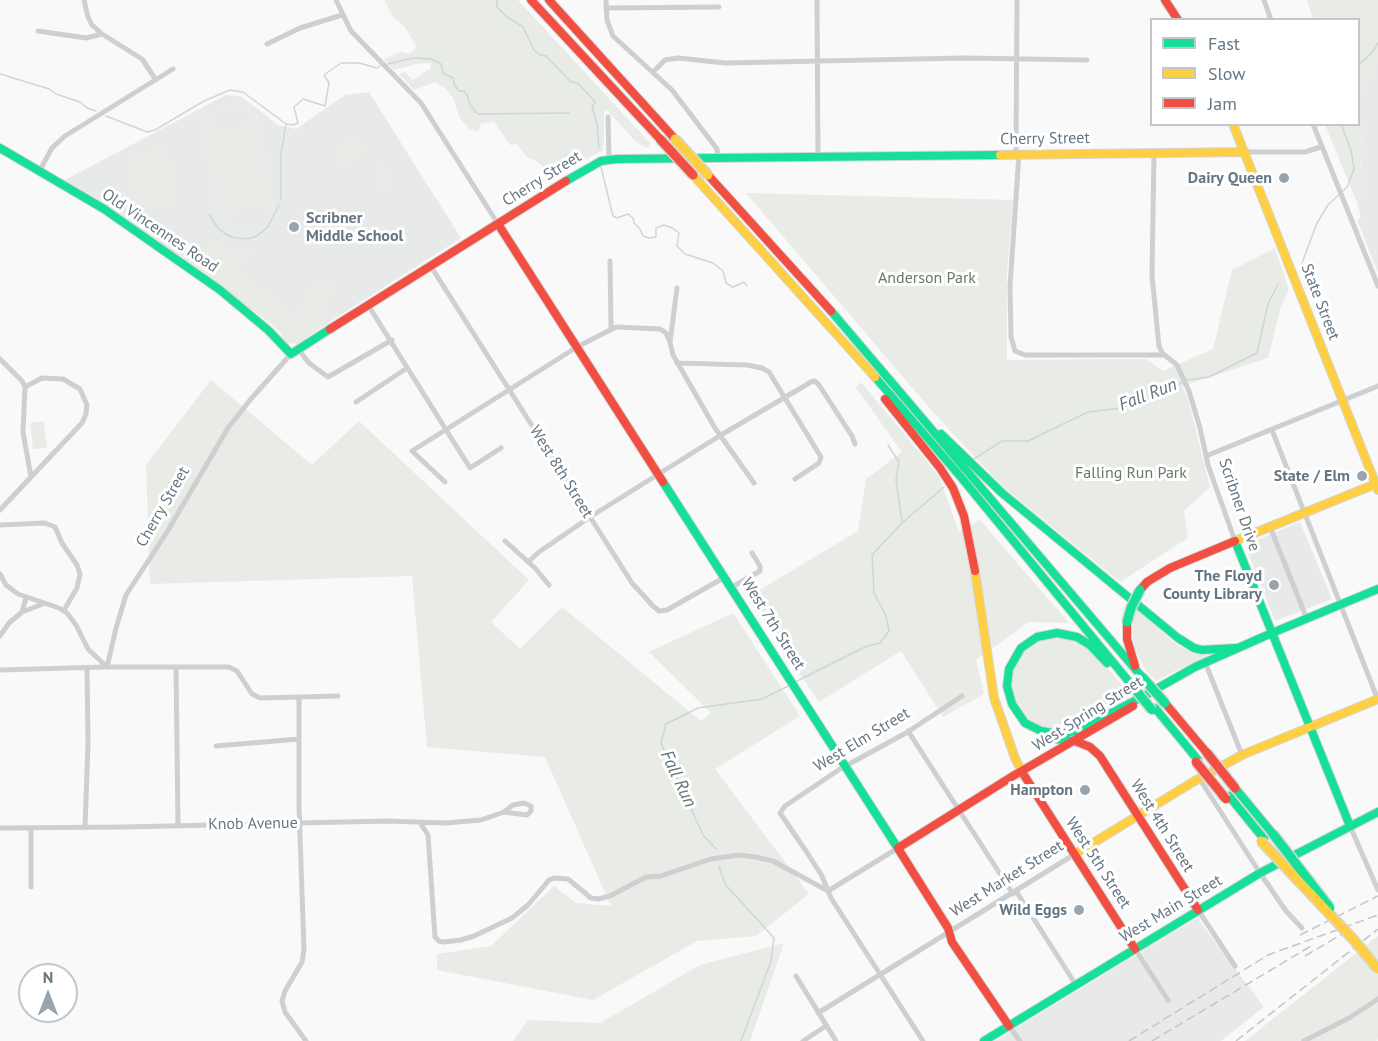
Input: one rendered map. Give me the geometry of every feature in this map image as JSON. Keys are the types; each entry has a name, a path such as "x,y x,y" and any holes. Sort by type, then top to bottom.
{"main road":[{"path":"531,0 861,361 1086,628 1135,678 1165,703 1235,788 1266,838 1306,890 1378,968"},
{"path":"549,0 843,324 950,452 982,498 1135,678 1153,709 1378,968"},
{"path":"1165,0 1177,18"},
{"name":"State Street","path":"1234,126 1377,486"},
{"name":"Old Vincennes Road","path":"0,148 104,209 220,290 295,352"},
{"name":"Cherry Street","path":"295,352 590,166 609,159 1245,152"},
{"name":"West 7th Street","path":"498,224 898,848 950,933 952,942 966,964 1009,1026"},
{"name":"West 5th Street","path":"861,361 880,393 940,468 959,503 971,542 994,699 1008,741 1022,772 1135,949"},
{"path":"905,399 1002,493 1178,638 1202,650 1218,651 1236,648"},
{"path":"1135,678 1127,639 1127,622 1131,608 1147,582 1170,568 1377,486"},
{"name":"Scribner Drive","path":"1235,541 1350,826"},
{"name":"West Spring Street","path":"898,848 1118,716 1148,694 1205,662 1378,590"},
{"path":"1075,741 1039,736 1017,712 1009,695 1008,676 1017,653 1037,637 1057,633 1077,637 1094,648 1120,679 1135,678"},
{"path":"1025,723 1050,733 1068,733 1148,694"},
{"name":"West Market Street","path":"1075,854 1199,778 1242,755 1378,699"},
{"name":"West 4th Street","path":"1075,741 1086,745 1098,754 1198,910"},
{"name":"West Main Street","path":"984,1041 1260,873 1378,812"},
{"path":"1266,838 1309,879 1378,968"}],"street":[{"path":"84,0 90,21 102,34 142,59 156,80"},
{"path":"336,0 356,38 421,103 498,224"},
{"path":"606,0 608,26 613,36 672,90 717,149 718,158"},
{"path":"817,0 818,158"},
{"path":"1017,0 1018,154 1010,286 1011,338 1015,351 1025,356 1164,355"},
{"path":"1264,0 1270,18"},
{"path":"606,8 719,7"},
{"path":"267,44 300,28 342,15"},
{"path":"38,31 86,38 102,34"},
{"path":"653,72 665,60 673,58 725,63 1017,58 1087,60"},
{"path":"40,170 58,141 173,69"},
{"path":"608,117 609,159"},
{"path":"1314,126 1378,284"},
{"name":"Cherry Street","path":"1245,152 1305,152 1321,147"},
{"name":"Scribner Drive","path":"1154,152 1152,276 1159,346 1164,355 1176,363 1189,391 1209,471 1235,541"},
{"path":"610,261 611,328"},
{"name":"West 8th Street","path":"430,265 632,583 659,611 667,610 725,577"},
{"path":"670,342 677,288"},
{"path":"368,305 470,468 501,448"},
{"path":"445,482 412,452 577,347 611,328 660,329 666,333 677,363 720,435 754,483"},
{"path":"295,352 328,377 392,340"},
{"name":"Cherry Street","path":"108,667 118,620 126,596 167,532 228,428 250,400 295,352"},
{"path":"0,359 26,387 24,432 31,477"},
{"path":"677,363 747,365 760,367 773,377 810,443 821,458 819,464 795,479"},
{"path":"356,402 407,368"},
{"path":"0,510 76,432 85,419 87,409 84,396 73,383 47,377 34,381 26,387"},
{"path":"528,562 590,517 660,475 720,435 811,382 815,381 841,418 855,444"},
{"path":"1206,456 1378,386"},
{"path":"1272,430 1378,699"},
{"path":"0,525 45,524 55,527 80,574 77,588 64,610"},
{"path":"1270,527 1307,619"},
{"path":"505,541 549,585"},
{"path":"732,587 760,571 760,566 752,553"},
{"path":"0,574 10,589 26,598 64,610 74,621 88,649 108,667"},
{"path":"22,612 26,598"},
{"path":"0,636 9,623 22,612 36,605 51,605"},
{"path":"1205,662 1242,755"},
{"path":"176,667 178,826"},
{"path":"0,670 229,667 237,671 254,696 260,698 338,696"},
{"path":"85,828 88,744 87,668"},
{"name":"West Elm Street","path":"828,891 806,850 780,813 785,806 845,766 908,731 962,696"},
{"path":"299,697 304,949 299,968 285,991 282,1001 285,1012 306,1041"},
{"path":"908,731 1076,985"},
{"path":"216,746 299,739"},
{"path":"1199,778 1260,873 1302,928"},
{"name":"Knob Avenue","path":"0,828 387,821 421,824 469,822 504,812"},
{"path":"421,824 428,835 436,939 444,942 460,940 500,925 523,909 549,880 554,878 568,879 591,897 598,899 616,893 646,877 661,876 711,859 729,856 756,857 773,861 828,891 923,1041"},
{"name":"Scribner Drive","path":"1350,826 1378,890"},
{"path":"31,828 31,887"},
{"name":"West Spring Street","path":"828,891 898,848"},
{"name":"West Market Street","path":"818,1013 1075,854"},
{"name":"West 4th Street","path":"1198,910 1235,966"},
{"name":"West 5th Street","path":"1135,949 1168,1000"},
{"path":"796,976 836,1041"},
{"path":"1304,1041 1349,1018 1378,999"},
{"path":"802,1041 826,1026"},
{"name":"West 7th Street","path":"1009,1026 1020,1041"}],"shaded area":[{"path":"1378,60 1378,273 1357,220 1361,218 1357,202 1362,195 1360,96"},
{"name":"Scribner Middle School","path":"369,92 461,238 298,342 63,181 226,95 241,96 278,125 296,129 345,95"},
{"path":"1300,522 1332,599 1275,621 1245,545"},
{"path":"1197,918 1264,1007 1221,1041 995,1041"}],"green space":[{"path":"384,0 518,0 650,143 648,148 636,142 609,112 604,110 603,150 553,178 538,162 527,157 517,144 510,145 494,122 481,123 478,131 469,129 459,117 454,99 445,88 435,82 414,90 399,74 405,72 413,80 431,68 430,63 394,70 384,59 401,52 408,54 417,48 405,27 393,17"},
{"path":"1307,0 1378,0 1378,60 1360,96 1360,18 1313,18"},
{"path":"232,101 247,105 260,118 274,212 261,232 251,236 240,236 228,231 219,223 215,215 199,113 205,112 207,117 217,106","holes":["235,108 248,114 255,124 268,207 266,216 259,224 244,230 230,225 222,213 209,132 212,121 225,110"]},
{"path":"1360,124 1362,126 1360,180 1362,195 1357,202 1325,126 1360,126"},
{"path":"250,125 263,207 227,212 213,130"},
{"path":"350,138 365,144 366,148 352,165 343,158 337,166 333,160"},
{"path":"168,148 177,202 136,209 128,154"},
{"path":"383,160 391,178 390,184 381,193 375,183 382,174 379,161"},
{"path":"746,193 1013,200 1007,272 1007,360 1146,359 1163,371 1213,349 1232,270 1275,248 1289,290 1281,306 1268,358 1182,386 1188,399 1210,487 1184,511 1188,538 1120,582 1001,485 933,412"},
{"path":"212,238 237,252 255,251 257,255 255,257 251,254 238,270 295,315 308,299 304,295 313,295 327,304 330,322 297,344 287,343 282,333 225,285 223,286 190,266 203,248 208,251 211,249 205,244"},
{"path":"320,276 336,286 336,291 328,301 308,291"},
{"path":"211,380 312,465 359,421 529,580 491,622 520,649 562,607 701,721 711,713 649,652 733,613 800,716 715,769 809,894 756,936 697,941 593,1000 437,970 437,954 491,946 554,886 576,903 611,906 545,757 427,747 412,576 150,584 146,465"},
{"path":"861,382 939,476 959,532 980,520 1069,623 1029,622 976,660 984,694 943,717 901,651 819,702 748,597 858,531 866,479 902,452 856,388"},
{"path":"44,421 47,448 33,449 30,423"},
{"path":"1136,609 1176,644 1188,651 1210,656 1156,681 1145,669 1134,647 1132,629"},
{"path":"1052,637 1070,638 1093,651 1131,696 1070,729 1049,730 1031,722 1017,707 1011,686 1014,666 1025,648 1033,642"},
{"path":"1378,936 1378,1039 1376,1041 1245,1041"},
{"path":"784,943 750,1041 513,1041 528,1020 600,1023 700,965"}],"waterway":[{"path":"497,0 497,7 523,27 534,50 546,56 570,81 579,84 595,102 592,107 597,124 599,148"},
{"name":"Fall Run","path":"1360,63 1372,53 1378,43"},
{"path":"388,64 413,58 431,59 441,64 443,73 453,78 454,84 459,91 464,91 470,105 478,114 569,113"},
{"path":"106,116 147,132 155,130 204,101 230,90 243,92 286,124 293,125 298,123 294,107 303,99 325,106 329,83 324,75 341,63 359,63 377,68 380,66"},
{"path":"0,74 49,89 96,111"},
{"path":"281,200 281,154 286,124"},
{"name":"Fall Run","path":"1302,263 1317,223 1328,205 1347,187 1354,169 1351,150 1342,126"},
{"path":"601,167 613,216 617,218 628,214 633,218 643,236 649,238 656,237 656,228 664,225 672,228 679,233 677,246 685,254 713,263 723,271 726,283 733,287 744,282 747,286"},
{"path":"209,215 218,228 227,235 248,239 257,236 268,227 279,205"},
{"name":"Fall Run","path":"1187,380 1209,377 1257,353 1268,304 1278,284"},
{"name":"Fall Run","path":"974,459 1002,441 1028,441 1088,412 1121,408 1183,382"},
{"path":"888,445 899,462 896,480 902,521"},
{"name":"Fall Run","path":"795,682 865,647 880,643 889,631 886,616 874,593 872,555 902,523 944,487"},
{"name":"Fall Run","path":"716,849 703,835 661,743 666,724 698,708 762,699 788,686"},
{"name":"Fall Run","path":"719,866 725,884 774,938 771,961 741,1041"}],"railway":[{"path":"1300,935 1378,896"},
{"path":"1129,1041 1268,955 1378,915"},
{"path":"1236,1041 1378,929"},
{"path":"1305,956 1344,933"},
{"path":"1152,1041 1311,946"}],"traffic: fast":[{"path":"0,148 104,209 220,290 268,330 291,354 330,329"},
{"path":"566,181 601,161 617,159 1000,155"},
{"path":"831,311 1142,677"},
{"path":"875,377 960,476 1130,683"},
{"path":"941,434 1002,493 1178,638 1202,650 1236,648"},
{"path":"663,482 899,850"},
{"path":"1235,541 1350,826"},
{"path":"1272,633 1378,589"},
{"path":"1127,622 1140,590"},
{"path":"1107,663 1090,645 1077,637 1057,633 1037,637 1021,648 1009,669 1007,686 1012,704 1025,723 1041,731 1059,734 1076,731 1148,694"},
{"path":"1149,693 1195,667 1272,633"},
{"path":"1142,677 1165,703"},
{"path":"1130,683 1152,710"},
{"path":"1155,708 1198,760"},
{"path":"1054,739 1075,741"},
{"path":"1235,788 1273,834"},
{"path":"1229,796 1264,839"},
{"path":"984,1041 1260,873 1378,812"},
{"path":"1273,834 1330,908"}],"traffic: slow":[{"path":"1234,126 1378,490"},
{"path":"675,139 708,175"},
{"path":"1000,155 1245,152"},
{"path":"693,175 875,377"},
{"path":"1235,541 1378,483"},
{"path":"975,571 994,698 1022,772"},
{"path":"1075,854 1242,755 1378,699"},
{"path":"1261,841 1378,969"}],"traffic: jam":[{"path":"531,0 660,139"},
{"path":"549,0 675,139"},
{"path":"1165,0 1177,18"},
{"path":"660,139 693,175"},
{"path":"708,175 831,311"},
{"path":"330,329 566,181"},
{"path":"498,224 663,482"},
{"path":"885,399 940,468 953,488 964,516 975,571"},
{"path":"1140,590 1147,582 1170,568 1235,541"},
{"path":"1127,622 1127,639 1135,666"},
{"path":"1165,703 1207,753"},
{"path":"898,848 1013,776 1133,706"},
{"path":"1075,741 1090,747 1100,756 1198,910"},
{"path":"1207,753 1235,788"},
{"path":"1196,762 1226,799"},
{"path":"1022,772 1135,949"},
{"path":"899,850 948,928 952,942 1009,1026"}],"place":[{"name":"Dairy Queen","path":"1284,178"},
{"name":"Scribner Middle School","path":"294,227"},
{"name":"State / Elm","path":"1362,476"},
{"name":"The Floyd County Library","path":"1274,585"},
{"name":"Hampton","path":"1085,790"},
{"name":"Wild Eggs","path":"1079,910"}],"park label":[{"name":"Anderson Park","path":"927,278"},
{"name":"Falling Run Park","path":"1131,473"}]}
